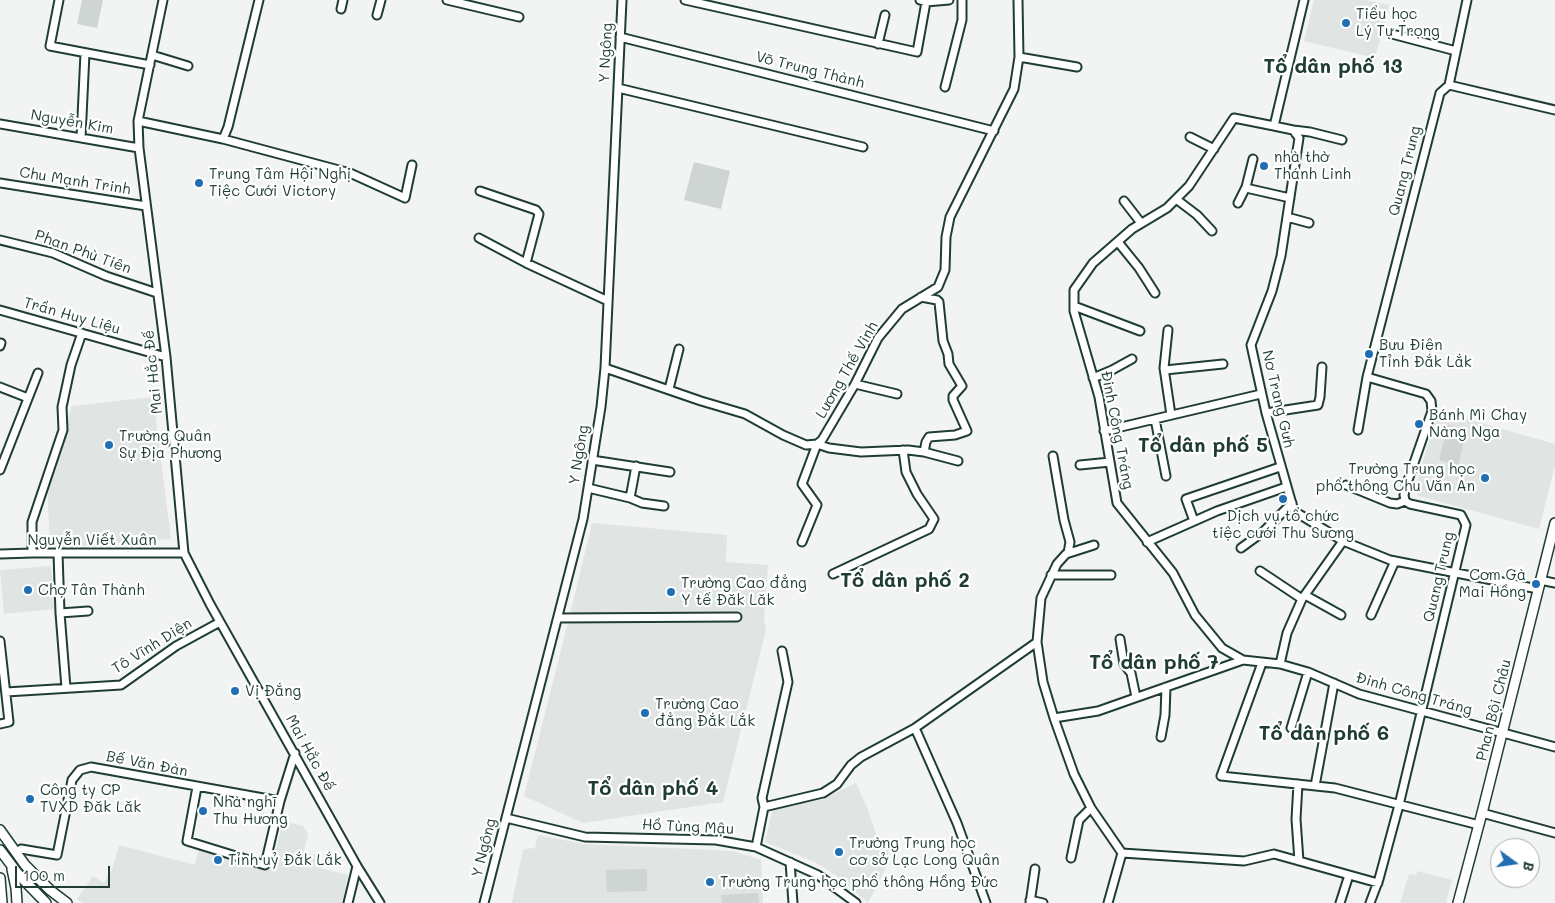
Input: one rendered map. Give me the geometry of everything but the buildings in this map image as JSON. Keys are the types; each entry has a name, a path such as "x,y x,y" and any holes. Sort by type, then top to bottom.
{"main road":[{"name":"Phan Bội Châu","path":"1458,903 1555,523"},
{"path":"2,834 25,865 50,890 67,903"},
{"path":"2,834 14,876 17,903"},
{"path":"0,850 46,903"},
{"path":"0,878 2,903"}],"street":[{"path":"59,0 50,46 150,65"},
{"name":"Mai Hắc Đế","path":"163,0 138,121 139,148 166,357 184,553 220,622 357,866 380,903"},
{"path":"223,139 228,127 259,0"},
{"path":"340,9 343,0"},
{"path":"376,15 381,0"},
{"path":"447,0 519,17"},
{"name":"Y Ngông","path":"484,903 583,519 588,488 605,368 622,0"},
{"path":"685,0 917,52 923,1 949,0"},
{"path":"945,87 962,20 962,0"},
{"name":"Lương Thế Vinh","path":"802,542 817,505 802,484 817,444 825,436 878,338 902,309 938,287 945,270 946,237 950,217 1014,89 1019,56 1018,0"},
{"path":"1304,0 1274,126 1342,140"},
{"name":"Quang Trung","path":"1358,430 1367,377 1440,93 1449,85 1467,0"},
{"path":"878,44 885,15"},
{"path":"1392,34 1456,51"},
{"name":"Võ Trung Thành","path":"620,37 994,131"},
{"path":"81,138 84,53"},
{"path":"152,55 188,66"},
{"path":"1019,56 1077,67"},
{"path":"1449,85 1555,110"},
{"path":"618,88 864,147"},
{"name":"Đinh Công Tráng","path":"1274,126 1234,118 1190,186 1167,208 1141,224 1090,267 1074,290 1074,306 1099,396 1117,503 1173,573 1196,615 1222,648 1243,660 1280,664 1308,672 1359,694 1555,747"},
{"path":"138,121 223,139 350,173 405,198 412,165"},
{"name":"Nguyễn Kim","path":"0,124 139,148"},
{"name":"Nơ Trang Gưh","path":"1293,130 1299,138 1280,256 1272,291 1251,345 1261,394 1280,467 1294,511 1342,541 1395,561 1538,589"},
{"path":"1190,138 1214,149"},
{"path":"1238,203 1246,188 1254,159"},
{"name":"Chu Mạnh Trinh","path":"0,183 146,206"},
{"path":"1246,188 1290,198"},
{"path":"480,191 536,210 539,214 526,263"},
{"path":"1176,198 1197,215 1212,231"},
{"path":"1124,201 1141,224"},
{"path":"1287,217 1309,222"},
{"path":"479,238 526,263 608,301"},
{"name":"Phan Phù Tiên","path":"0,240 53,253 106,276 157,293"},
{"path":"1118,242 1139,268 1155,293"},
{"path":"921,297 939,302 943,341 948,354 949,364 962,386 953,396 953,400 967,431 961,434 929,437 924,452"},
{"path":"1074,306 1140,331"},
{"name":"Trần Huy Liệu","path":"0,310 166,357"},
{"path":"1168,330 1165,370 1172,415"},
{"path":"32,553 32,522 63,430 62,407 70,365 82,333"},
{"path":"669,389 679,349"},
{"path":"1093,378 1132,359"},
{"path":"1165,370 1223,364"},
{"path":"1266,413 1318,405 1322,367"},
{"path":"605,368 745,414 806,445 817,444 829,448 861,452 904,450 924,452 958,461"},
{"path":"0,470 38,373"},
{"path":"1367,377 1426,394 1431,401 1432,411 1406,486 1405,501"},
{"path":"854,384 897,394"},
{"path":"0,387 28,398"},
{"path":"1104,431 1261,394"},
{"path":"1154,419 1166,476"},
{"path":"833,574 929,529 934,519 917,494 906,472 904,450"},
{"path":"1052,456 1070,542 1068,553"},
{"path":"592,460 670,472"},
{"path":"1080,465 1110,462"},
{"path":"630,498 636,466"},
{"path":"1194,521 1186,498 1280,467"},
{"name":"Quang Trung","path":"1346,485 1390,503 1398,504 1405,501 1410,504 1461,515 1466,525 1399,805 1378,883 1370,903"},
{"path":"1148,542 1217,511 1286,487"},
{"path":"588,488 630,498 642,503 664,506"},
{"path":"1241,548 1263,532 1292,503"},
{"path":"1280,664 1287,633 1303,597 1342,541"},
{"path":"1094,545 1068,553 1057,564 1041,598 1037,642 1043,682 1074,774 1091,808 1122,853"},
{"path":"58,553 60,613 66,688"},
{"name":"Nguyễn Viết Xuân","path":"0,554 184,553"},
{"path":"1371,615 1395,561"},
{"path":"1260,571 1303,597 1341,615"},
{"path":"1051,576 1111,575"},
{"path":"1540,580 1555,583"},
{"path":"60,613 88,611"},
{"path":"558,618 737,617"},
{"name":"Tô Vĩnh Diện","path":"6,692 121,685 176,646 220,622"},
{"path":"1120,639 1124,664 1130,670 1136,697"},
{"path":"0,641 9,722 0,724"},
{"path":"764,807 823,793 837,784 851,765 861,757 915,728 1037,642"},
{"path":"756,847 764,807 762,798 788,682 782,651"},
{"path":"1054,718 1098,710 1243,660"},
{"path":"1262,662 1221,776 1335,788 1479,825"},
{"path":"1291,728 1308,672"},
{"path":"1314,786 1334,683"},
{"path":"1161,737 1165,714 1166,687"},
{"path":"915,728 957,823 986,903"},
{"path":"197,787 187,841 265,865 280,802 295,753"},
{"name":"Bế Văn Đàn","path":"16,853 21,850 56,855 72,780 80,770 91,767 280,802"},
{"path":"1298,784 1296,819 1299,861"},
{"path":"1071,858 1079,820 1091,808"},
{"path":"1482,813 1555,832"},
{"name":"Hồ Tùng Mậu","path":"506,818 585,837 716,840 756,847 818,875 856,903"},
{"path":"1122,853 1244,861 1274,854 1378,883"},
{"path":"1108,903 1122,853"},
{"path":"790,862 793,903"},
{"path":"348,903 357,866"},
{"path":"1035,869 1030,901 1043,903"},
{"path":"1340,903 1349,875"}],"shaded area":[{"path":"82,0 103,0 97,28 77,24"},
{"name":"Tiểu học Lý Tự Trọng","path":"1314,0 1366,0 1389,5 1375,58 1304,41"},
{"path":"694,162 730,171 721,209 684,200"},
{"name":"Trường Quân Sự Địa Phương","path":"153,397 171,539 50,548 47,485 72,406"},
{"name":"Trường Trung học phổ thông Chu Văn An","path":"1446,413 1555,444 1555,465 1539,529 1419,496 1414,491 1437,416"},
{"path":"1448,425 1467,430 1458,465 1439,460"},
{"name":"Trường Cao đẳng Đắk Lắk","path":"592,523 727,535 726,562 768,565 764,620 766,630 723,802 583,823 524,796"},
{"name":"Chợ Tân Thành","path":"51,566 55,609 4,614 0,570"},
{"name":"Trường Trung học cơ sở Lạc Long Quân","path":"856,783 867,807 877,837 887,838 889,862 868,903 838,877 815,862 765,842 773,808 821,800"},
{"name":"Tỉnh uỷ Đắk Lắk","path":"283,821 303,826 308,834 304,851 318,856 315,867 348,875 342,903 83,903 77,899 93,876 104,883 112,870 119,845 195,865 199,848 271,869"},
{"path":"538,835 584,844 733,851 761,860 763,903 512,903 523,849 535,848"},
{"path":"647,869 647,891 607,892 606,870"},
{"path":"1418,871 1452,880 1446,903 1400,903 1409,874 1416,875"},
{"path":"758,893 759,903 722,903 721,895"}],"place":[{"name":"Tiểu học Lý Tự Trọng","path":"1346,23"},
{"name":"nhà thờ Thánh Linh","path":"1264,166"},
{"name":"Trung Tâm Hội Nghị Tiệc Cưới Victory","path":"199,183"},
{"name":"Bưu Điện Tỉnh Đắk Lắk","path":"1369,354"},
{"name":"Bánh Mì Chay Nàng Nga","path":"1419,424"},
{"name":"Trường Quân Sự Địa Phương","path":"109,445"},
{"name":"Trường Trung học phổ thông Chu Văn An","path":"1485,478"},
{"name":"Dịch vụ tổ chức tiệc cưới Thu Sương","path":"1283,499"},
{"name":"Cơm Gà Mai Hồng","path":"1536,584"},
{"name":"Chợ Tân Thành","path":"28,590"},
{"name":"Trường Cao đẳng Y tế Đăk Lăk","path":"671,592"},
{"name":"Vị Đắng","path":"235,691"},
{"name":"Trường Cao đẳng Đắk Lắk","path":"645,713"},
{"name":"Công ty CP TVXD Đăk Lăk","path":"30,799"},
{"name":"Nhà nghĩ Thu Hương","path":"203,811"},
{"name":"Trường Trung học cơ sở Lạc Long Quân","path":"839,852"},
{"name":"Tỉnh uỷ Đắk Lắk","path":"218,860"},
{"name":"Trường Trung học phổ thông Hồng Đức","path":"710,882"}],"district":[{"name":"Tổ dân phố 13","path":"1333,67"},
{"name":"Tổ dân phố 5","path":"1203,446"},
{"name":"Tổ dân phố 2","path":"905,581"},
{"name":"Tổ dân phố 7","path":"1154,663"},
{"name":"Tổ dân phố 6","path":"1324,734"},
{"name":"Tổ dân phố 4","path":"653,789"}]}
